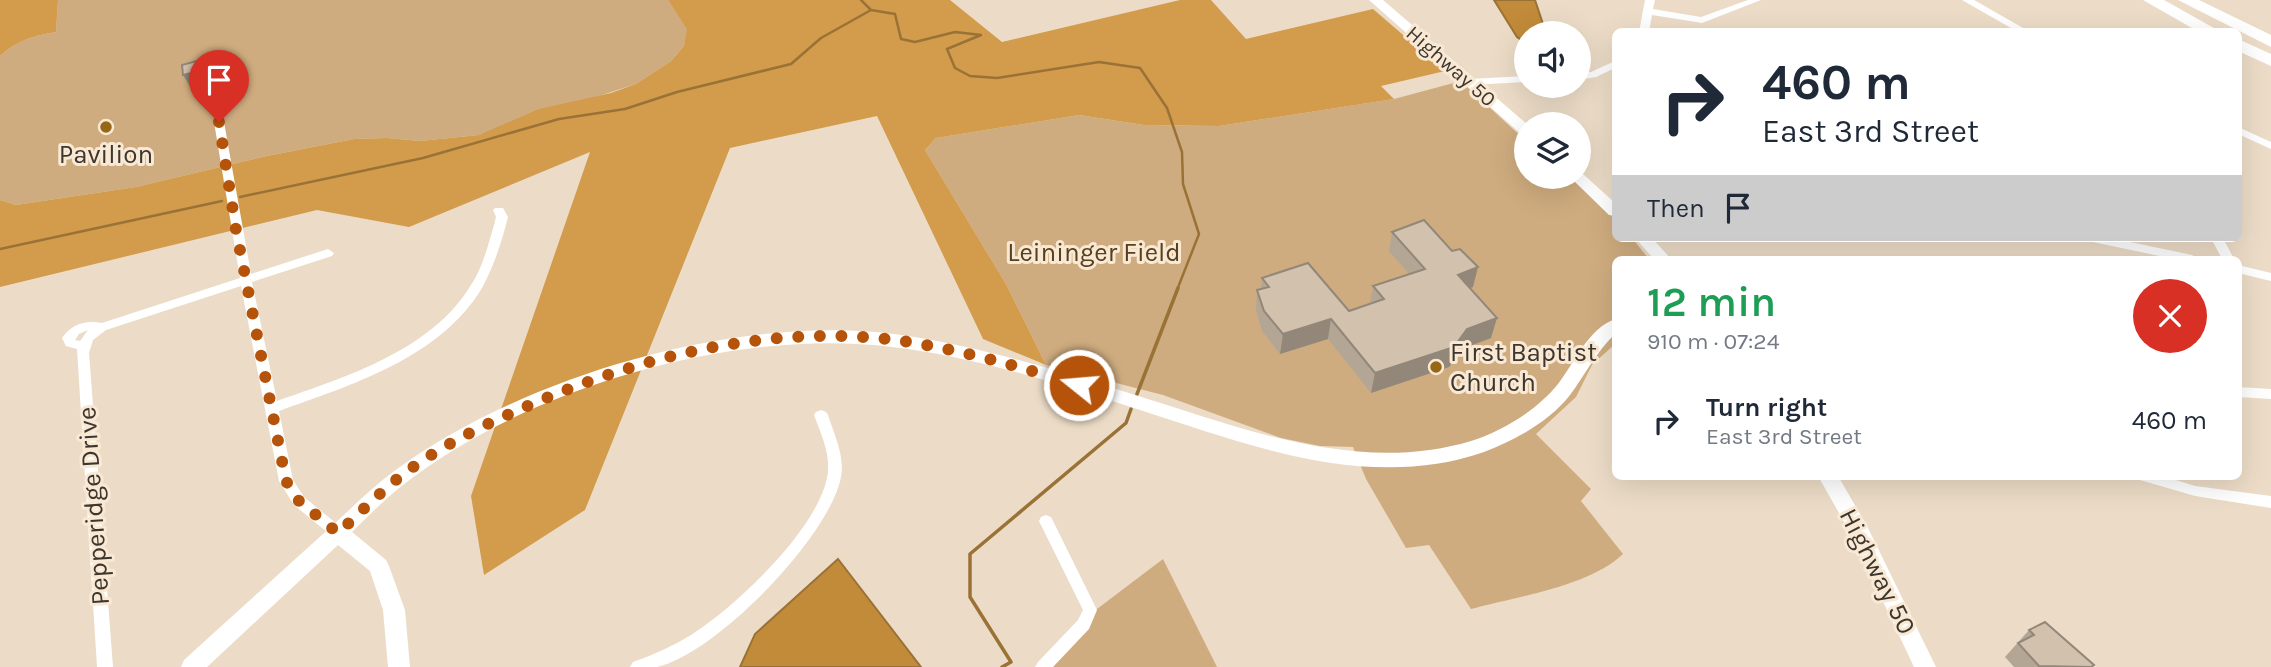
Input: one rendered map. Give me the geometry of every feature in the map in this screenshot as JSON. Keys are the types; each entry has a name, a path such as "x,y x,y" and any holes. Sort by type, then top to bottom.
{"highway":[{"path":"2151,0 2205,28"},
{"path":"2186,0 2229,28"},
{"path":"2243,37 2271,42"},
{"path":"2243,37 2271,61"}],"street":[{"name":"Highway 50","path":"1375,0 1476,81 1514,119"},
{"path":"1645,28 1650,0"},
{"path":"1647,11 1702,20 1756,0"},
{"path":"1967,0 2019,28"},
{"path":"1591,73 1612,66"},
{"path":"1591,70 1603,70"},
{"path":"1476,81 1488,76 1514,73"},
{"path":"1476,81 1514,79"},
{"path":"219,122 246,279 286,481 299,501 379,566 394,610 399,667"},
{"path":"2242,132 2271,145"},
{"path":"1591,189 1612,208"},
{"path":"272,408 386,364 409,351 446,321 471,297 481,278 500,225 502,217 499,210"},
{"path":"1647,242 1660,256"},
{"path":"2112,242 2178,256"},
{"path":"246,279 328,253"},
{"path":"2242,270 2271,277"},
{"name":"Pepperidge Drive","path":"105,667 83,346 93,332 102,327 246,279"},
{"path":"192,667 401,476 440,449 491,423 604,374 698,351 813,337 888,340 985,358 1034,371 1236,435 1326,457 1406,461 1479,446 1520,426 1559,395 1598,338 1612,327"},
{"path":"2242,392 2271,394"},
{"path":"638,667 664,656 713,628 778,568 805,535 827,500 834,478 835,465 821,415"},
{"name":"Highway 50","path":"1830,480 1860,532 1925,667"},
{"path":"2158,480 2195,491 2271,502"},
{"path":"1043,667 1084,624 1090,610 1046,520"}],"green space":[{"path":"58,0 668,0 688,29 684,46 671,61 636,84 479,135 420,141 354,139 262,157 136,187 16,205 0,200 0,56 26,40 56,32"},
{"name":"Leininger Field","path":"1461,81 1514,130 1514,189 1585,189 1612,215 1612,242 1635,242 1647,256 1612,256 1612,347 1592,365 1576,397 1536,434 1591,489 1581,501 1623,554 1609,565 1572,582 1471,609 1429,545 1406,548 1366,479 1353,447 1320,446 1281,438 1163,395 1046,365 1006,284 925,150 936,138 1079,115 1144,125 1219,126 1394,99"},
{"path":"1163,559 1217,667 1043,667 1089,615"}],"shaded area":[{"path":"0,0 58,0 56,32 26,40 0,56"},
{"path":"668,0 950,0 1002,42 1180,0 1211,0 1246,39 1373,9 1445,71 1381,86 1394,99 1219,126 1144,125 1079,115 936,138 925,150 1006,284 1046,365 983,339 877,116 730,148 585,510 484,575 471,496 590,152 409,227 317,210 0,287 0,200 16,205 136,187 262,157 354,139 420,141 479,135 539,109 611,93 636,84 671,61 684,46 687,29"},
{"path":"1494,0 1535,0 1542,21 1514,21 1514,32"},
{"path":"838,559 921,667 740,667 755,634"}],"building":[{"path":"211,57 212,68 183,75 182,65"},
{"name":"First Baptist Church","path":"1424,220 1452,251 1460,249 1478,267 1458,275 1497,318 1467,329 1454,347 1375,373 1331,319 1283,334 1264,311 1257,290 1269,287 1262,278 1308,263 1349,311 1384,299 1373,286 1425,269 1392,232"},
{"path":"2045,622 2094,665 2039,666 2018,643 2034,635 2029,630"}],"waterway":[{"path":"861,0 871,10"},
{"path":"240,197 423,158 559,119 625,109 677,92 791,64 821,38 871,10"},
{"path":"871,10 895,14 901,39 915,42 955,32 981,35 947,49 955,68 970,76 997,78 1099,62 1140,68 1167,108 1182,152 1183,184 1199,234 1177,290"},
{"path":"0,249 222,201"},
{"path":"1137,394 1178,288"},
{"path":"1002,667 1011,662 970,597 970,554 1126,423 1131,409"}],"place":[{"name":"Pavilion","path":"106,127"},
{"name":"First Baptist Church","path":"1436,367"}],"route":[{"path":"219,122 236,230 286,481 299,501 338,533 401,476 440,449 491,423 604,374 698,351 813,337 888,340 985,358 1079,385"}]}
